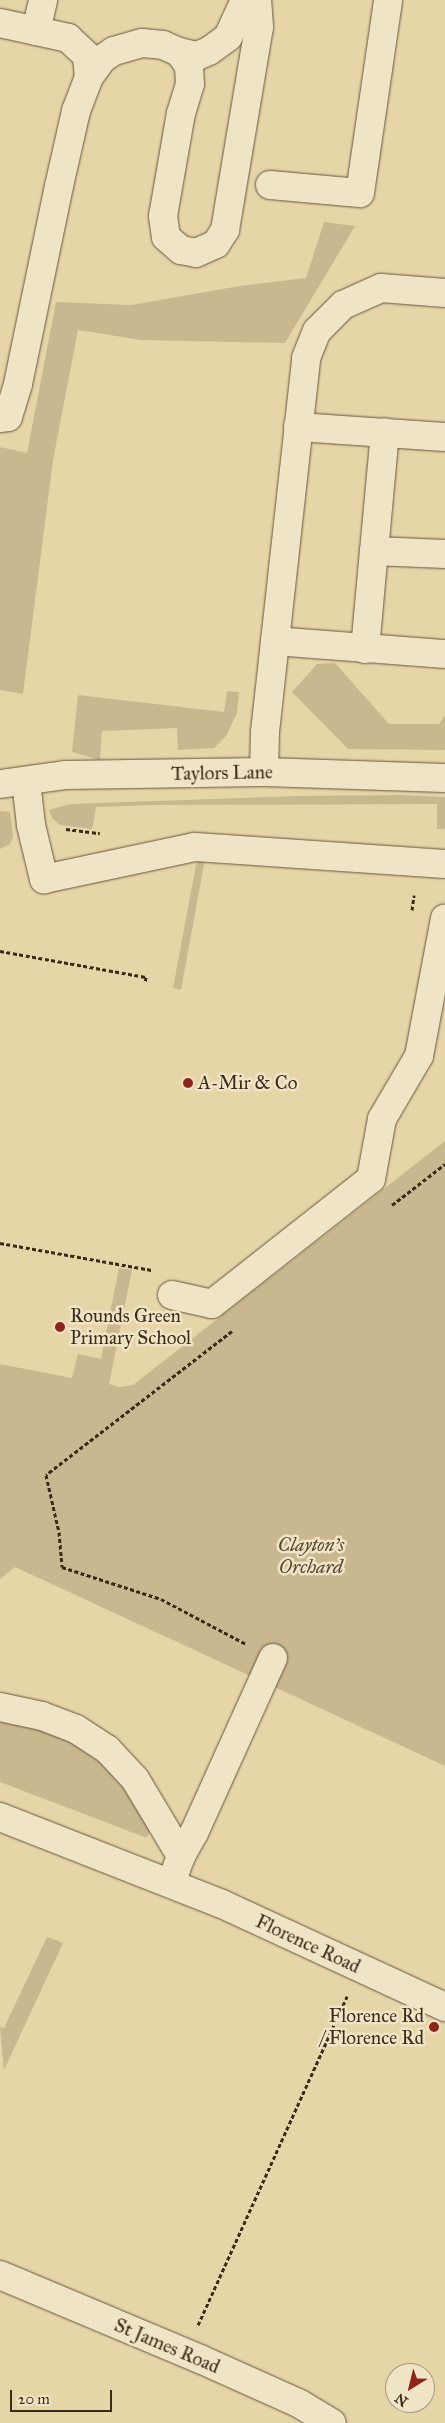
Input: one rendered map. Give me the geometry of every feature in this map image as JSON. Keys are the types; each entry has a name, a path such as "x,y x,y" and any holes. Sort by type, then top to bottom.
{"street":[{"path":"36,31 43,0"},
{"path":"0,418 8,416 18,384 76,111 89,77 102,59 114,51 142,43 163,46 197,56 209,51 228,37 244,0"},
{"path":"179,52 189,66 190,84 181,113 163,216 166,237 180,250 196,253 216,244 225,230 259,27 257,0"},
{"path":"270,185 360,193 388,0"},
{"path":"0,23 68,38 87,56 89,77"},
{"path":"264,772 265,732 306,358 317,332 343,305 381,288 445,293"},
{"path":"298,427 445,437"},
{"path":"365,649 385,433"},
{"path":"374,551 445,554"},
{"path":"275,641 445,654"},
{"name":"Taylors Lane","path":"13,782 66,775 264,772 445,778"},
{"path":"13,782 31,825 44,879 195,847 445,864"},
{"path":"172,1295 212,1304 371,1179 382,1119 419,1056 445,918"},
{"path":"171,1883 181,1856 194,1833 273,1658"},
{"path":"0,1707 42,1716 76,1729 107,1749 135,1779 181,1856"},
{"name":"Florence Road","path":"0,1817 171,1883 445,2007"},
{"name":"St James Road","path":"0,2275 200,2359 300,2404 332,2423"}],"path":[{"path":"0,951 146,977 145,983"},
{"path":"0,1243 157,1271"},
{"path":"46,1475 59,1532 62,1567 161,1599 273,1658"},
{"path":"195,2333 348,1993"}],"green space":[{"path":"324,222 355,226 285,343 141,340 78,330 53,460 23,694 0,690 0,447 27,453 56,302 131,305 240,286 306,278"},
{"path":"335,663 389,724 439,724 445,715 445,750 348,749 292,692 317,664"},
{"path":"227,691 239,692 237,713 226,736 214,748 178,750 177,728 102,731 100,760 72,752 78,695 224,712"},
{"path":"400,795 445,797 445,829 437,829 437,804 96,807 92,829 60,825 52,818 49,810 70,804 298,796"},
{"path":"0,811 10,812 13,836 10,844 0,849"},
{"path":"205,859 181,990 173,988 196,865 200,860"},
{"name":"Clayton's Orchard","path":"445,1141 445,1766 15,1567 0,1579 0,1364 72,1378 78,1354 101,1359 119,1268 132,1270 109,1384 120,1387 133,1385"},
{"path":"0,1717 61,1733 113,1768 151,1827 147,1838 0,1782"},
{"path":"47,1937 63,1943 4,2070 0,2027 4,2028"}],"place":[{"name":"A-Mir & Co","path":"188,1083"},
{"name":"Rounds Green Primary School","path":"60,1327"},
{"name":"Florence Rd / Florence Rd","path":"434,2027"}]}
